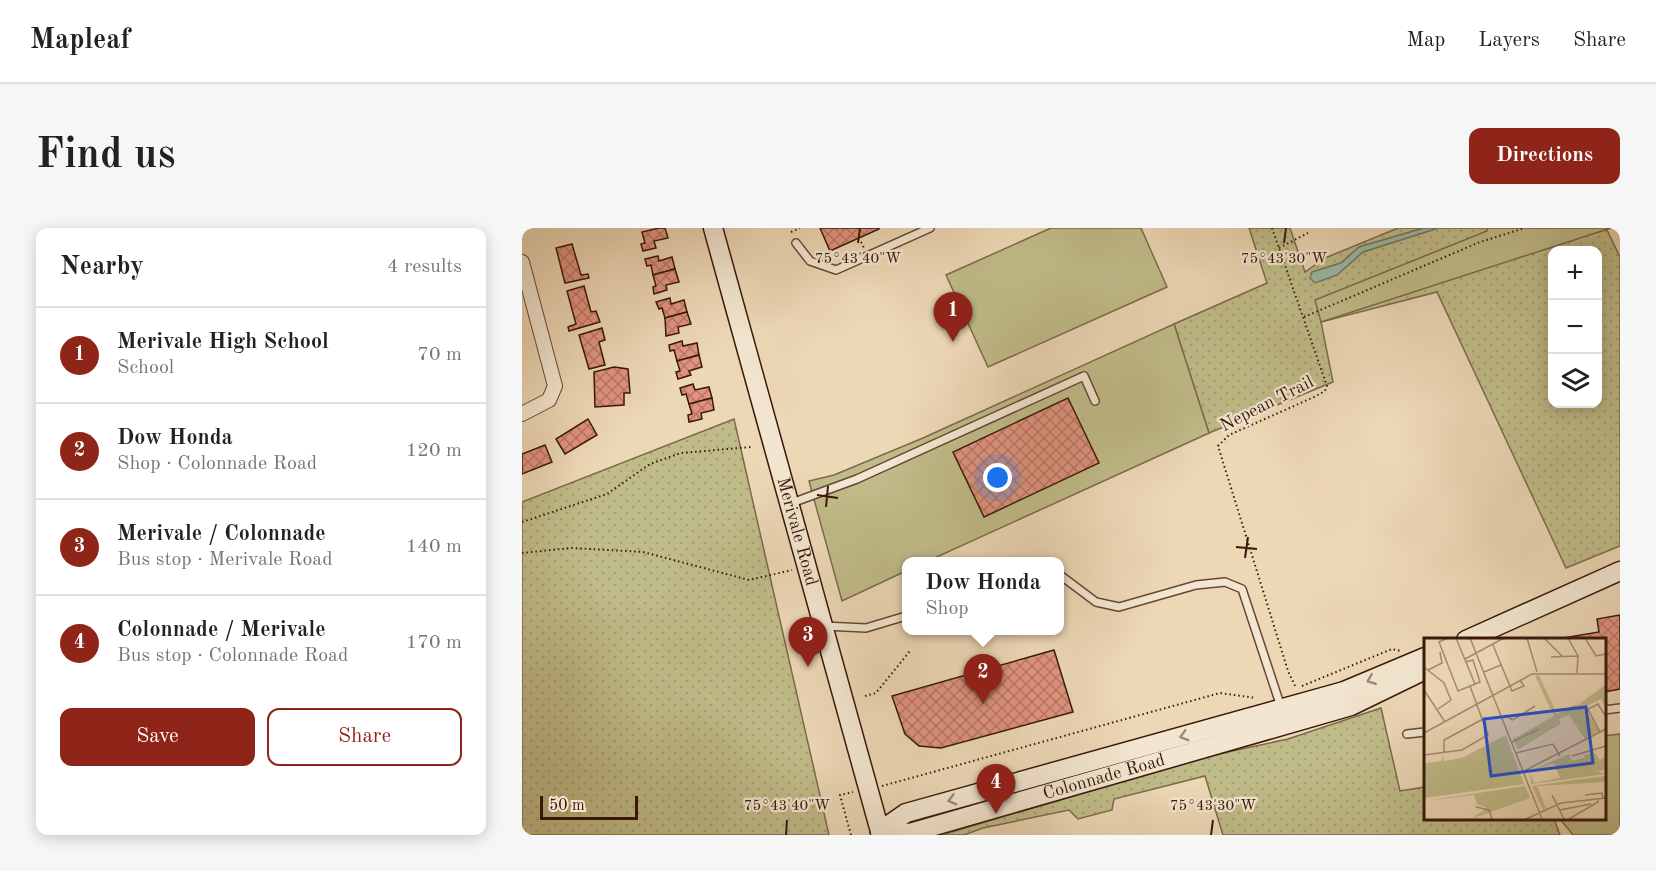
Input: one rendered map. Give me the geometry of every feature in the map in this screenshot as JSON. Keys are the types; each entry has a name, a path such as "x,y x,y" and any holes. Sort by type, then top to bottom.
{"street":[{"name":"Merivale Road","path":"713,228 881,833"},
{"path":"522,262 555,386 549,400 522,414"},
{"path":"1471,638 1620,571"},
{"path":"1485,638 1523,616"},
{"name":"Colonnade Road","path":"1283,716 1424,657"},
{"name":"Colonnade Road","path":"881,833 906,813 1283,716 1351,706 1424,670"}],"lane":[{"path":"796,243 810,261 836,270 930,228"},
{"path":"789,504 867,475 1083,376 1095,401"},
{"path":"1064,579 1096,602 1119,606 1196,585 1225,582 1242,589 1283,716"},
{"path":"823,626 866,628 902,617"},
{"path":"1605,710 1620,708"},
{"path":"1407,734 1424,732"}],"path":[{"path":"791,232 800,228"},
{"name":"Nepean Trail","path":"1272,228 1326,381 1325,391 1229,435 1218,446 1221,460 1288,671 1297,688 1392,649 1401,649 1407,665"},
{"path":"1304,317 1480,242 1525,228"},
{"path":"1279,248 1308,233"},
{"path":"522,522 607,494 650,464 681,453 751,447"},
{"path":"522,552 572,548 643,552 749,580 807,567"},
{"path":"865,696 876,693 910,651"},
{"path":"891,784 1220,693 1253,699"},
{"path":"840,795 851,835"}],"shaded area":[{"path":"1051,228 1141,228 1167,287 988,367 946,275"},
{"path":"1249,228 1290,228 1305,272 1325,258 1398,228 1424,228 1359,247 1341,263 1312,272 1341,271 1363,252 1438,228 1606,228 1620,257 1620,546 1566,568 1437,292 1321,322 1333,382 1209,433 1174,324 1267,283"},
{"path":"1424,228 1438,228 1363,252 1337,275 1315,283 1310,278 1312,272 1341,263 1359,247"},
{"path":"1487,228 1611,228 1555,246 1548,246 1548,248 1321,322 1315,300 1487,231"},
{"path":"1174,324 1209,433 937,557 902,557 902,573 842,601 809,481 834,475 923,438"},
{"path":"734,419 829,835 522,835 522,502"},
{"path":"1381,708 1400,791 1424,787 1424,820 1554,820 1560,835 1223,835 1205,776 1114,799 1112,810 1078,819 1069,810 983,828 964,835 942,835 1200,758 1288,739"},
{"path":"1620,734 1620,835 1573,835 1561,820 1605,820 1605,736"}],"building":[{"path":"665,228 668,238 654,241 656,248 643,251 641,244 645,243 642,232"},
{"path":"820,228 879,228 879,229 830,251"},
{"path":"572,244 581,275 588,274 589,278 565,283 556,248"},
{"path":"658,256 659,261 672,257 675,269 653,275 651,265 647,266 645,259"},
{"path":"675,269 679,282 666,285 667,290 654,294 653,287 656,286 653,275"},
{"path":"584,286 591,312 596,311 600,322 569,331 568,327 576,324 567,291"},
{"path":"670,298 671,304 684,300 687,312 665,318 662,308 659,309 656,302"},
{"path":"687,312 691,324 678,327 679,333 666,336 665,318"},
{"path":"602,328 605,340 599,342 605,365 589,369 579,335"},
{"path":"682,341 683,346 697,343 699,355 677,361 674,350 670,351 669,345"},
{"path":"699,355 702,367 689,371 691,375 678,379 676,372 680,371 677,361"},
{"path":"614,367 628,369 630,393 624,393 624,405 595,407 594,372"},
{"path":"693,384 695,390 709,387 712,398 689,404 686,394 682,395 680,388"},
{"path":"712,398 714,410 701,413 702,419 689,422 688,415 692,414 689,404"},
{"path":"1068,398 1099,463 984,517 953,452"},
{"path":"588,419 597,435 565,454 556,439"},
{"path":"545,445 552,462 522,474 522,454"},
{"path":"1620,615 1620,689 1605,692 1605,638 1563,638 1599,632 1597,619"},
{"path":"1054,650 1073,712 941,748 919,746 905,734 892,696"}],"place":[{"name":"Merivale High School","path":"953,342"},
{"name":"Merivale / Colonnade","path":"808,667"},
{"name":"Dow Honda","path":"983,704"},
{"name":"Colonnade / Merivale","path":"996,814"}]}
